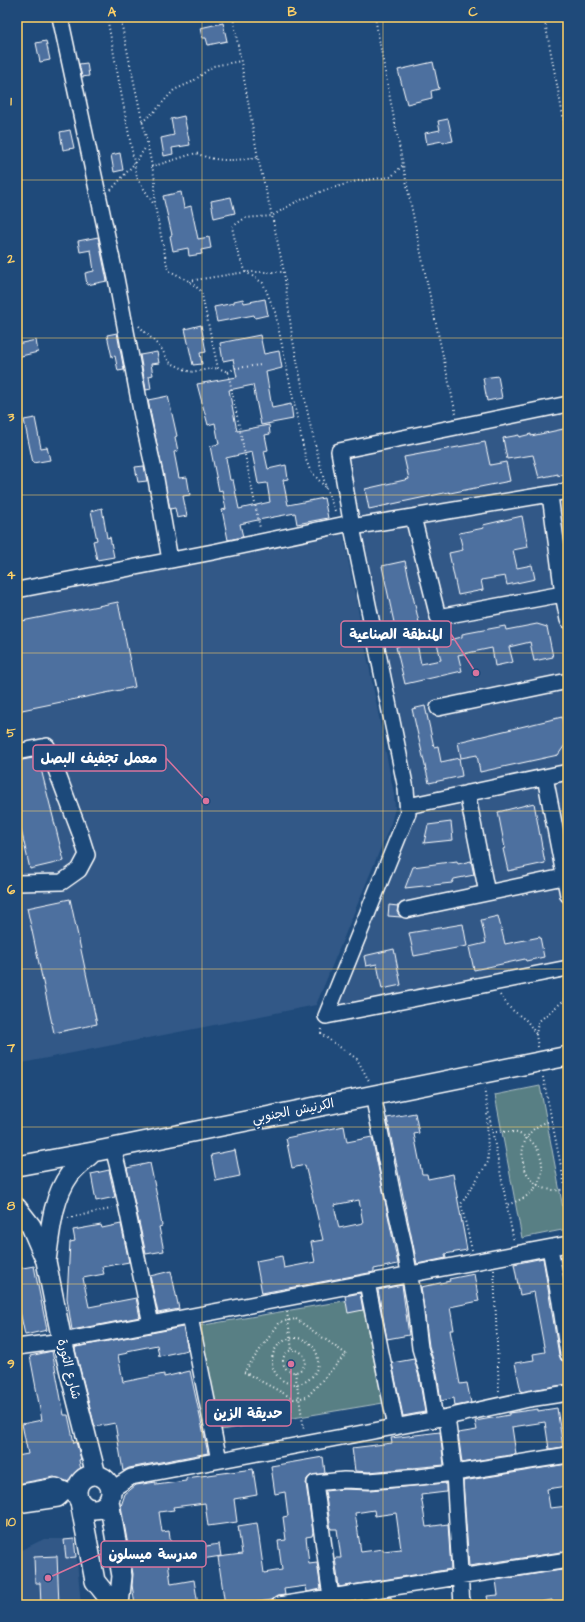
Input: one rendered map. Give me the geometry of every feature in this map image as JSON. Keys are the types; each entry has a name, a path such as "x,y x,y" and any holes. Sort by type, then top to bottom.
{"main road":[{"name":"الكرنيش الجنوبي","path":"17,1166 568,1056"},
{"name":"شارع الثورة","path":"46,1261 51,1222 57,1201 70,1174 93,1152"},
{"name":"شارع الثورة","path":"17,1208 31,1226 46,1261 62,1342 96,1475"},
{"path":"114,1605 95,1581 75,1495 78,1486 86,1478 96,1475 106,1480 110,1496 122,1576 119,1605"},
{"path":"75,1495 84,1506 94,1510 100,1508 110,1496"}],"street":[{"path":"60,17 122,308 142,416 156,479 170,560"},
{"path":"326,1016 408,813 406,790 348,525 339,451 568,404"},
{"path":"17,590 348,525 413,517 568,491"},
{"path":"550,495 568,620"},
{"path":"413,517 438,617 565,593"},
{"path":"438,708 568,681"},
{"path":"17,752 47,746 87,855 78,870 62,882 17,883"},
{"path":"408,806 568,772"},
{"path":"545,777 566,877 568,895"},
{"path":"467,793 487,893"},
{"path":"406,910 566,877"},
{"path":"326,1016 568,968"},
{"path":"373,1095 410,1275 420,1348 441,1418 454,1472 462,1605"},
{"path":"113,1148 151,1324"},
{"path":"17,1347 62,1342 568,1244"},
{"path":"550,1248 568,1354"},
{"path":"367,1283 396,1427"},
{"path":"190,1317 219,1460"},
{"path":"110,1496 131,1477 396,1427 503,1404 568,1393"},
{"path":"331,1597 314,1483 344,1480 369,1481 454,1472 568,1454"},
{"path":"17,1493 56,1486 75,1495"},
{"path":"17,1505 75,1495"},
{"path":"279,1605 568,1560"}],"path":[{"path":"107,17 137,178 155,206"},
{"path":"120,17 155,180 155,206 168,270 189,281 201,291 218,368"},
{"path":"233,17 258,158 284,272 294,344 310,424 326,488"},
{"path":"375,17 432,309 459,427"},
{"path":"544,17 568,142"},
{"path":"142,122 155,111 174,90 192,82 213,66 241,61"},
{"path":"100,202 134,164 147,146"},
{"path":"152,167 196,153 209,159 232,160 258,158"},
{"path":"348,525 326,488 310,470 306,460 276,312 262,284 246,272 238,254 232,227 245,218 272,216 294,203 322,191 357,181 391,177 403,165"},
{"path":"189,281 246,272 284,272"},
{"path":"122,308 161,348 169,362 190,372 218,368 228,372 236,368 261,365"},
{"path":"228,372 263,541"},
{"path":"496,982 498,993 511,1009 527,1021 536,1035"},
{"path":"568,997 538,1022 536,1035 568,1201"},
{"path":"326,1016 321,1034 357,1059 369,1078 373,1095"},
{"path":"480,1074 517,1255"},
{"path":"475,1263 461,1204 488,1162 487,1106"},
{"path":"552,1121 537,1126 523,1144 523,1167 529,1177 537,1185 548,1190 566,1189"},
{"path":"492,1132 516,1133 527,1138 535,1145 540,1155 542,1167 537,1185 526,1196 507,1205"},
{"path":"51,1222 126,1205"},
{"path":"494,1259 499,1392 503,1404"},
{"path":"285,1299 292,1350"},
{"path":"296,1319 300,1321 346,1354 307,1397 294,1399 244,1372 280,1322 288,1321 296,1319"},
{"path":"297,1338 304,1340 315,1350 317,1357 317,1365 310,1378 297,1384 288,1383 281,1380 276,1375 273,1368 272,1360 277,1347 290,1339 297,1338"},
{"path":"292,1350 299,1351 305,1359 302,1369 295,1372 285,1368 283,1361 286,1354 292,1350"},
{"path":"295,1372 306,1444"}],"shaded area":[{"path":"568,407 568,974 329,1024 414,814 339,451"},
{"path":"343,533 394,794 395,808 391,823 316,1005 17,1064 17,599"},
{"path":"44,1539 75,1539 81,1605 17,1605 17,1552"}],"green space":[{"path":"540,1086 567,1229 522,1238 495,1095"},
{"path":"361,1298 383,1403 221,1430 198,1326"}],"building":[{"path":"223,23 227,41 208,45 206,38 202,38 200,28"},
{"path":"46,41 50,60 40,62 36,43"},
{"path":"433,62 439,89 431,91 432,98 407,104 398,70"},
{"path":"87,63 89,76 82,77 79,64"},
{"path":"184,116 190,145 172,148 173,154 164,156 161,138 174,135 171,119"},
{"path":"448,119 453,141 443,143 442,141 427,144 425,133 440,130 438,121"},
{"path":"70,130 74,148 63,150 60,132"},
{"path":"120,153 123,170 114,172 111,155"},
{"path":"181,192 184,208 191,206 198,239 209,237 211,248 201,250 202,254 189,256 188,248 173,251 170,236 172,235 163,196"},
{"path":"231,197 235,213 214,218 211,201"},
{"path":"98,237 107,281 87,285 85,273 94,271 91,250 80,252 78,241"},
{"path":"243,299 244,303 265,299 268,315 255,318 254,315 217,322 214,307 234,303 234,301"},
{"path":"201,325 206,352 200,353 202,364 193,365 185,329"},
{"path":"117,333 124,370 118,371 115,356 112,357 107,335"},
{"path":"260,335 264,354 279,351 282,368 266,372 272,408 291,404 293,419 261,425 253,385 229,390 237,431 269,425 270,434 265,435 268,450 264,451 268,469 286,465 288,479 283,480 288,505 324,498 328,518 297,524 295,513 253,521 240,524 243,537 228,540 222,510 226,509 222,490 219,491 210,446 219,444 215,423 208,425 197,384 237,377 233,359 223,361 220,343","holes":["252,452 258,483 267,483 270,502 239,509 233,480 230,480 226,458"]},
{"path":"36,340 38,352 17,357 17,344"},
{"path":"157,352 159,363 151,364 153,375 149,376 151,389 146,390 140,355"},
{"path":"498,376 502,398 487,401 483,378"},
{"path":"168,396 177,436 175,437 178,451 174,452 179,478 187,477 190,495 183,496 187,516 177,518 175,508 170,509 148,400"},
{"path":"35,418 41,448 47,447 50,460 33,463 24,420"},
{"path":"568,428 568,473 558,476 558,474 539,478 533,455 507,459 503,438 519,435 519,437 531,434 531,436"},
{"path":"485,442 490,465 506,462 510,481 369,509 365,489 409,479 404,457"},
{"path":"144,466 147,481 138,482 135,467"},
{"path":"102,508 107,538 110,537 114,557 97,560 93,541 97,540 91,511"},
{"path":"522,516 528,547 513,550 517,568 532,565 535,579 507,585 505,576 481,580 483,590 458,595 449,553 463,550 459,533 484,528 483,525"},
{"path":"405,561 420,627 414,628 421,664 441,660 437,643 462,637 462,634 505,626 506,630 537,624 547,627 553,657 534,661 530,642 509,647 513,662 495,666 492,648 458,655 462,671 405,684 396,647 399,646 382,566"},
{"path":"118,602 135,687 17,711 17,622"},
{"path":"425,706 434,747 438,746 441,762 459,758 462,776 429,783 412,709"},
{"path":"562,717 567,742 558,755 480,772 477,755 461,758 458,742"},
{"path":"38,757 64,861 30,869 17,812 17,761"},
{"path":"534,803 545,863 508,871 503,849 505,848 498,812"},
{"path":"451,822 453,840 424,843 428,825"},
{"path":"457,861 458,864 471,861 474,875 454,879 452,883 405,888 413,867"},
{"path":"70,899 97,1024 54,1033 27,908"},
{"path":"389,905 398,906 397,912 401,917 388,916"},
{"path":"498,916 505,944 540,937 544,957 526,961 525,959 474,970 469,947 486,943 481,920"},
{"path":"463,924 467,946 414,956 409,933"},
{"path":"394,949 401,985 382,989 377,964 366,966 364,956"},
{"path":"415,1113 419,1133 414,1134 422,1174 427,1174 428,1179 453,1174 467,1250 445,1254 446,1258 417,1264 387,1118"},
{"path":"344,1126 347,1142 372,1137 398,1264 374,1269 374,1272 262,1293 256,1261 282,1256 284,1268 315,1262 311,1242 323,1240 305,1165 292,1168 286,1138","holes":["359,1200 363,1223 339,1228 334,1205"]},
{"path":"235,1150 240,1176 216,1181 211,1155"},
{"path":"150,1163 162,1226 159,1227 164,1251 146,1254 127,1168"},
{"path":"109,1170 115,1197 96,1201 91,1174"},
{"path":"121,1224 129,1262 102,1267 104,1274 83,1278 89,1307 136,1298 140,1317 72,1330 67,1298 70,1242 75,1241 73,1230 101,1225 102,1228"},
{"path":"568,1255 568,1290 567,1291 561,1256"},
{"path":"543,1258 559,1355 561,1360 568,1363 568,1384 521,1392 515,1363 534,1360 533,1354 545,1352 534,1292 520,1295 514,1264"},
{"path":"34,1266 47,1330 25,1335 17,1302 17,1269"},
{"path":"171,1271 179,1309 158,1313 150,1276"},
{"path":"474,1274 479,1301 450,1307 454,1330 450,1330 460,1384 467,1383 471,1403 455,1406 454,1398 441,1401 437,1373 429,1346 421,1287"},
{"path":"402,1285 409,1335 387,1339 378,1290"},
{"path":"360,1293 363,1310 348,1313 345,1296"},
{"path":"183,1327 188,1350 159,1356 157,1345 127,1351 128,1353 118,1355 123,1382 164,1374 164,1377 190,1371 208,1453 129,1468 123,1471 115,1423 95,1427 75,1349 76,1347"},
{"path":"52,1351 64,1415 68,1415 74,1443 76,1442 81,1459 79,1460 81,1470 77,1478 69,1482 54,1477 17,1484 17,1456 28,1454 22,1424 42,1420 30,1356"},
{"path":"414,1359 419,1377 425,1412 403,1416 392,1363"},
{"path":"557,1408 563,1447 549,1449 545,1422 512,1427 516,1454 462,1463 458,1433 477,1430 475,1421 509,1415 509,1413"},
{"path":"440,1432 444,1465 369,1472 355,1471 352,1448 392,1443 391,1438"},
{"path":"323,1457 325,1473 310,1476 307,1479 306,1484 313,1532 312,1536 306,1537 309,1564 317,1563 321,1589 307,1592 306,1586 284,1589 285,1595 277,1596 272,1600 238,1605 225,1605 218,1557 242,1554 238,1526 257,1523 264,1573 282,1570 278,1541 286,1540 283,1517 288,1516 285,1492 275,1494 271,1466"},
{"path":"567,1464 568,1486 547,1489 550,1508 568,1506 568,1551 469,1566 463,1481"},
{"path":"253,1469 257,1495 234,1499 237,1522 208,1526 205,1503 173,1507 174,1510 159,1512 162,1532 169,1531 173,1560 168,1561 171,1584 194,1580 198,1605 135,1605 132,1585 133,1574 121,1506 125,1494 136,1485 156,1482 156,1485 186,1481 186,1478"},
{"path":"446,1483 446,1492 421,1495 426,1527 448,1524 451,1569 339,1587 335,1558 341,1558 337,1529 331,1529 325,1491 344,1489 370,1490","holes":["374,1510 375,1516 396,1513 401,1549 383,1551 383,1549 361,1552 355,1513"]},
{"path":"74,1539 76,1557 66,1558 64,1540"},
{"path":"219,1544 221,1556 202,1559 200,1547"},
{"path":"57,1556 59,1605 41,1605 40,1583 35,1583 34,1557"},
{"path":"568,1569 568,1605 553,1605 552,1600 534,1603 534,1605 489,1605 487,1596 498,1595 496,1580"},
{"path":"391,1597 392,1605 341,1605 341,1604"}],"place":[{"name":"المنطقة الصناعية","path":"476,673"},
{"name":"معمل تجفيف البصل","path":"206,801"},
{"name":"حديقة الزين","path":"291,1364"},
{"name":"مدرسة ميسلون","path":"48,1578"}]}
